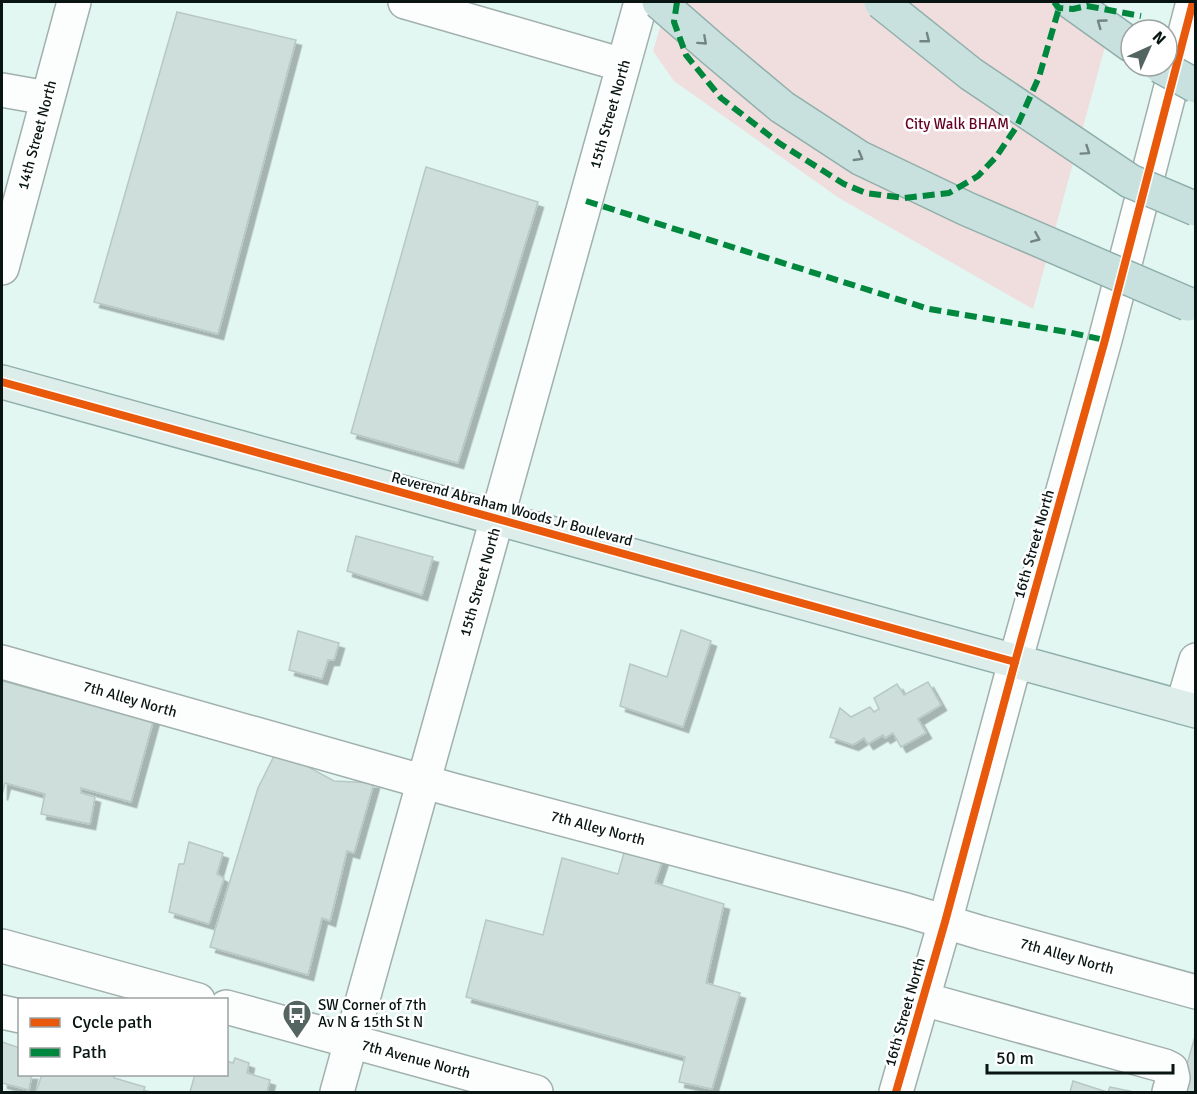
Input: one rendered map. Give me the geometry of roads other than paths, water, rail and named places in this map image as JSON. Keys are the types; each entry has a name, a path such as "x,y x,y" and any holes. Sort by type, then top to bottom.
{"highway":[{"path":"659,2 782,107 860,158 967,209 1192,305"},
{"path":"881,2 971,74 1130,181 1196,209"},
{"path":"1071,2 1119,36"},
{"path":"1179,77 1196,86"}],"main road":[{"name":"Reverend Abraham Woods Jr Boulevard","path":"2,382 1189,709"}],"street":[{"name":"14th Street North","path":"2,268 7,226 74,2"},
{"path":"405,2 623,65"},
{"name":"15th Street North","path":"337,1092 641,2"},
{"name":"16th Street North","path":"896,1092 1105,340 1187,6"},
{"path":"2,90 47,98"},
{"path":"1189,709 1196,660"},
{"name":"7th Alley North","path":"2,662 424,782 906,910 1196,992"},
{"path":"2,946 187,998"},
{"path":"923,999 1165,1066 1171,1069 1173,1078 1169,1092"},
{"name":"7th Avenue North","path":"228,1008 536,1092"},
{"path":"2,1012 18,1016"}],"place":[{"name":"SW Corner of 7th Av N & 15th St N","path":"297,1040"}],"park label":[{"name":"City Walk BHAM","path":"957,124"}]}
